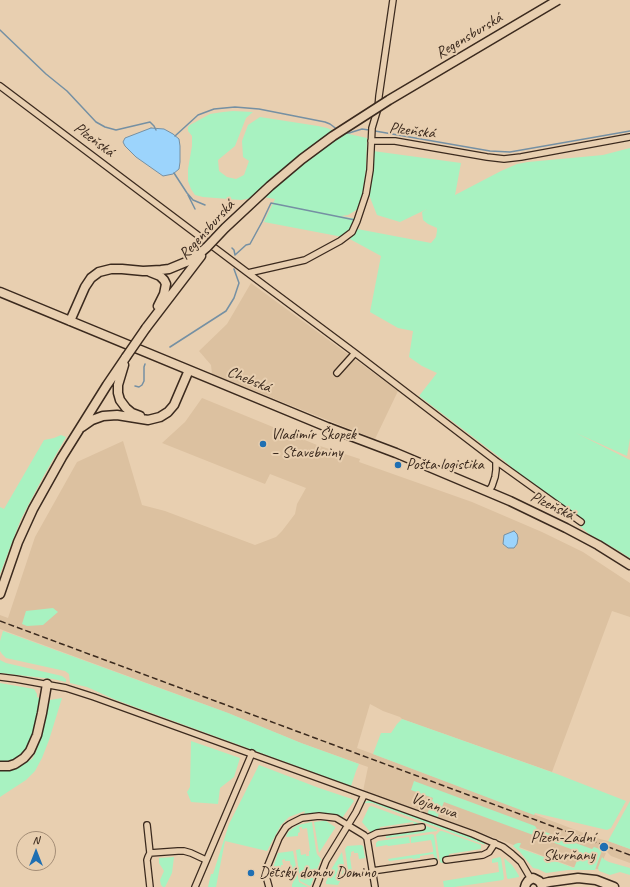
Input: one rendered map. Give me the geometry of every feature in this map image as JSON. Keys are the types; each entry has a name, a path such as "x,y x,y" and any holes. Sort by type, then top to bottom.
{"main road":[{"name":"Regensburská","path":"120,369 126,357 151,320 200,255 224,228 302,159 364,115 558,0"},
{"path":"70,321 83,290 90,279 103,271 122,269 143,271 174,268 200,255"},
{"path":"143,271 160,276 166,284 164,294 151,320"},
{"name":"Chebská","path":"0,292 488,492"},
{"path":"120,369 118,393 123,405 129,411 138,416 154,419"},
{"path":"0,594 18,542 33,508 72,440 107,384 120,369"},
{"path":"72,440 85,425 92,420 103,416 117,415 142,419 154,419 160,417 168,412 174,405 189,370"},
{"name":"Plzeňská","path":"488,492 566,528 598,545 630,565"},
{"path":"0,766 15,764 24,758 30,751 37,735 47,684"},
{"path":"525,887 526,882 531,879 537,879 541,886 549,882 578,878 596,880 614,887"}],"street":[{"path":"371,141 373,124 378,108 393,0"},
{"name":"Plzeňská","path":"0,86 496,461 581,522"},
{"name":"Plzeňská","path":"248,273 305,260 336,243 352,232 366,194 370,170 371,141 395,142 487,157 504,158 521,157 630,137"},
{"path":"337,373 355,353"},
{"path":"488,492 495,477 496,461"},
{"name":"Vojanova","path":"0,677 66,688 94,697 473,834 503,847 521,862 531,879"},
{"path":"195,887 252,754"},
{"path":"316,887 326,861 356,812 364,795"},
{"path":"269,887 266,876 268,865 278,838 282,832 290,824 302,818 318,816 336,818 367,838 375,887"},
{"path":"147,825 150,853 147,860 150,887"},
{"name":"Vojanova","path":"367,838 377,833 422,827"},
{"path":"446,860 483,855 489,852 495,844"},
{"path":"150,853 178,851 191,853 206,860"},
{"path":"372,871 434,862"}],"shaded area":[{"path":"251,283 398,391 375,439 212,374 211,365 199,351 227,324"},
{"path":"202,398 317,445 360,459 359,462 472,502 542,532 583,552 630,583 630,617 612,611 552,772 402,719 370,704 357,748 630,849 630,863 595,848 606,853 599,869 573,867 438,817 378,797 362,796 368,767 301,743 228,713 0,629 0,615 8,618 35,537 77,462 123,441 142,505 165,511 255,545 276,537 282,531 295,514 297,504 306,488 270,474 265,484 162,443 185,422"}],"green space":[{"path":"233,111 253,112 246,118 235,146 218,160 219,171 227,177 236,179 244,175 249,161 243,157 242,141 248,125 260,117 318,126 334,131 277,174 252,198 241,200 195,195 188,181 192,136 188,131 188,127 210,114"},
{"path":"344,133 367,138 366,169 362,197 358,209 348,215 341,216 357,219 352,228 431,243 436,237 437,228 423,220 422,212 427,209 400,222 377,215 369,195 372,176 373,151 461,163 455,195 517,164 603,155 630,148 630,438 627,456 576,433 630,460 630,558 589,534 502,459 419,396 437,373 422,366 409,357 413,331 398,328 370,312 381,256 348,238 264,222 275,199 263,197 297,168"},
{"path":"61,435 66,437 21,519 0,574 0,507 4,509 44,440"},
{"path":"53,608 58,612 43,625 27,626 22,624 26,611"},
{"path":"3,631 228,713 301,743 359,764 351,786 116,700 87,687 70,683 69,674 65,671 6,658 0,651 0,641"},
{"path":"0,660 6,663 62,676 66,679 66,682 53,679 0,673"},
{"path":"0,683 34,689 37,697 39,698 39,710 33,737 23,754 15,759 7,761 0,761"},
{"path":"62,698 49,740 35,771 26,780 0,797 0,769 15,768 32,759 36,752 50,700"},
{"path":"402,719 557,774 626,801 611,828 607,830 535,813 534,815 373,754 381,733 391,733"},
{"path":"191,741 240,758 234,777 220,788 218,804 191,802 187,792 190,787"},
{"path":"259,765 354,801 342,818 326,813 304,815 305,811 289,817 281,825 267,851 225,841 216,887 208,887 211,874 213,874 229,824"},
{"path":"414,781 535,826 537,829 592,849 594,847 602,850 595,870 568,870 546,873 533,868 513,846 515,844 521,843 519,848 574,868 579,852 444,802 437,819 427,815 433,798 411,790"},
{"path":"371,800 481,841 485,845 372,803 364,803"},
{"path":"630,801 630,849 608,841"},
{"path":"371,806 437,830 437,831 386,838 386,836 424,829 423,825 415,826 413,822 380,827 379,830 372,834 362,822 369,807"},
{"path":"326,821 335,828 319,853 314,822"},
{"path":"312,822 316,850 321,859 310,886 300,881 296,850 300,849 301,855 306,854 306,856 309,856 310,851 307,828 302,829 302,827 299,827 300,832 298,833 298,836 286,837 288,832 298,825"},
{"path":"440,831 481,845 481,849 449,854 446,858 447,863 442,863 440,862 436,835"},
{"path":"434,835 438,864 435,864 433,854 420,856 420,858 389,861 388,859 433,852 431,840 411,843 411,837"},
{"path":"409,837 410,843 376,847 376,843 378,841"},
{"path":"347,846 363,846 365,858 359,859 358,853 354,853 354,851 351,852 350,857 352,871 350,871 348,870 345,849"},
{"path":"293,851 299,882 308,887 292,887 293,883 290,861 285,861 285,859 282,860 283,865 281,865 281,868 273,868 278,853"},
{"path":"342,852 345,871 338,885 326,884 332,868"},
{"path":"174,857 172,873 165,887 163,887 160,880 164,871 159,863 159,858"},
{"path":"500,857 504,878 503,880 444,887 443,881 499,872 498,862 492,863 492,859"},
{"path":"602,857 609,862 630,868 630,875 620,872 610,875 599,871 598,868"},
{"path":"504,858 512,865 519,877 507,878"}],"water":[{"path":"151,128 164,129 179,139 179,169 173,174 163,176 136,157 123,142 125,138"},
{"path":"514,531 518,538 517,544 514,548 508,548 503,544 504,535"}],"waterway":[{"path":"0,30 46,74 67,91 96,122 105,127 116,130 150,122 156,130"},
{"path":"175,136 198,115 214,109 235,107 259,109 325,122 338,130"},
{"path":"343,133 349,133 362,129 369,130"},
{"path":"375,131 490,151 510,152 630,131"},
{"path":"174,173 193,200 205,205"},
{"path":"188,195 195,209"},
{"path":"232,248 235,255 246,245 250,244 271,203 355,220"},
{"path":"170,347 226,311 234,298 239,283 234,269"},
{"path":"135,386 139,387 144,381 145,364"}],"railway":[{"path":"0,621 630,855"}],"place":[{"name":"Vladimír Škopek – Stavebniny","path":"263,444"},
{"name":"Pošta logistika","path":"398,465"},
{"name":"Plzeň-Zadní Skvrňany","path":"604,847"},
{"name":"Dětský domov Domino","path":"251,873"}]}
